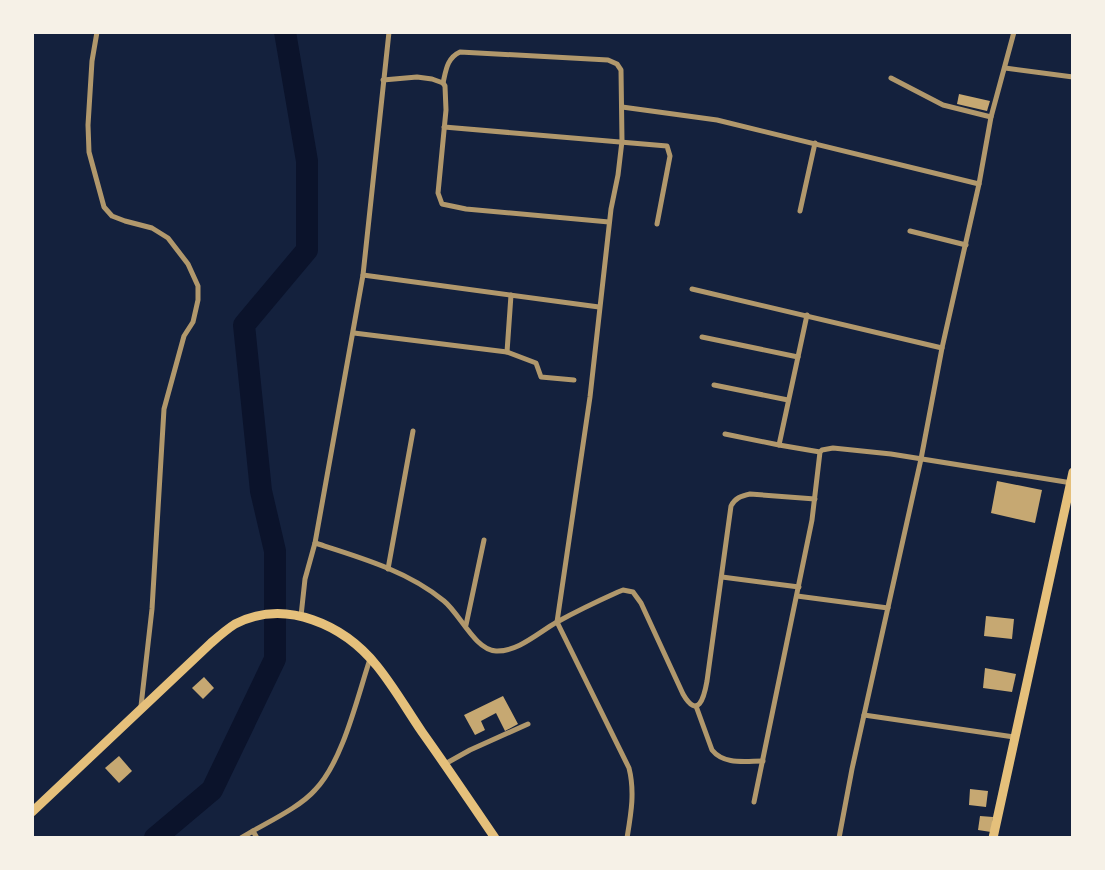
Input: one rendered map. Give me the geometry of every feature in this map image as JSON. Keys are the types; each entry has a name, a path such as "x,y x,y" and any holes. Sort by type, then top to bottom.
{"highway":[{"path":"993,838 1072,479"},
{"path":"32,812 211,643 233,626 260,617 290,614 324,624 370,658 495,838"}],"street":[{"path":"97,32 92,61 89,152 104,207 112,216 152,228 168,238 188,264 198,286 193,322 184,336 164,409 152,609 141,708"},
{"path":"301,616 305,579 315,543 363,275 389,32"},
{"path":"839,838 991,117 1014,32"},
{"path":"609,222 442,204 438,193 446,92 443,83 450,59 460,52 608,60 621,70 622,141 609,222 590,397 557,622 629,768 632,805 627,838"},
{"path":"1005,68 1073,77"},
{"path":"383,80 417,77 443,83"},
{"path":"891,78 943,105 991,117"},
{"path":"622,107 717,120 979,184"},
{"path":"444,127 667,146 670,156 657,224"},
{"path":"800,211 815,143"},
{"path":"910,231 966,245"},
{"path":"363,275 599,307"},
{"path":"692,289 942,348"},
{"path":"507,352 511,295"},
{"path":"779,445 807,315"},
{"path":"354,333 507,352 536,363 541,377 574,380"},
{"path":"702,337 798,357"},
{"path":"714,385 788,400"},
{"path":"388,569 413,431"},
{"path":"725,434 820,452"},
{"path":"754,802 812,520 820,452 833,448 1072,479"},
{"path":"315,543 388,569 418,584 449,606 479,644 498,651 519,644 618,592 633,592 683,694 691,705 696,706 705,696 733,501 750,494 815,499"},
{"path":"466,626 484,540"},
{"path":"722,577 799,587"},
{"path":"797,596 888,608"},
{"path":"241,838 305,799 323,781 340,748 370,658"},
{"path":"696,706 716,756 726,761 763,761"},
{"path":"864,715 1015,737"},
{"path":"445,764 528,724"},
{"path":"253,831 257,838"}],"building":[{"path":"959,94 990,101 987,111 957,104"},
{"path":"997,481 1042,490 1035,523 991,513"},
{"path":"986,616 1014,619 1012,639 984,636"},
{"path":"985,668 1016,674 1012,692 983,688"},
{"path":"204,677 214,688 203,699 192,688"},
{"path":"503,696 518,724 505,731 496,713 481,721 485,730 475,735 464,715"},
{"path":"119,756 132,771 119,783 105,768"},
{"path":"970,789 988,791 986,807 969,805"},
{"path":"980,816 993,817 991,832 978,830"}],"waterway":[{"path":"155,838 212,790 275,659 275,551 261,491 244,325 307,250 307,161 285,32"}]}
